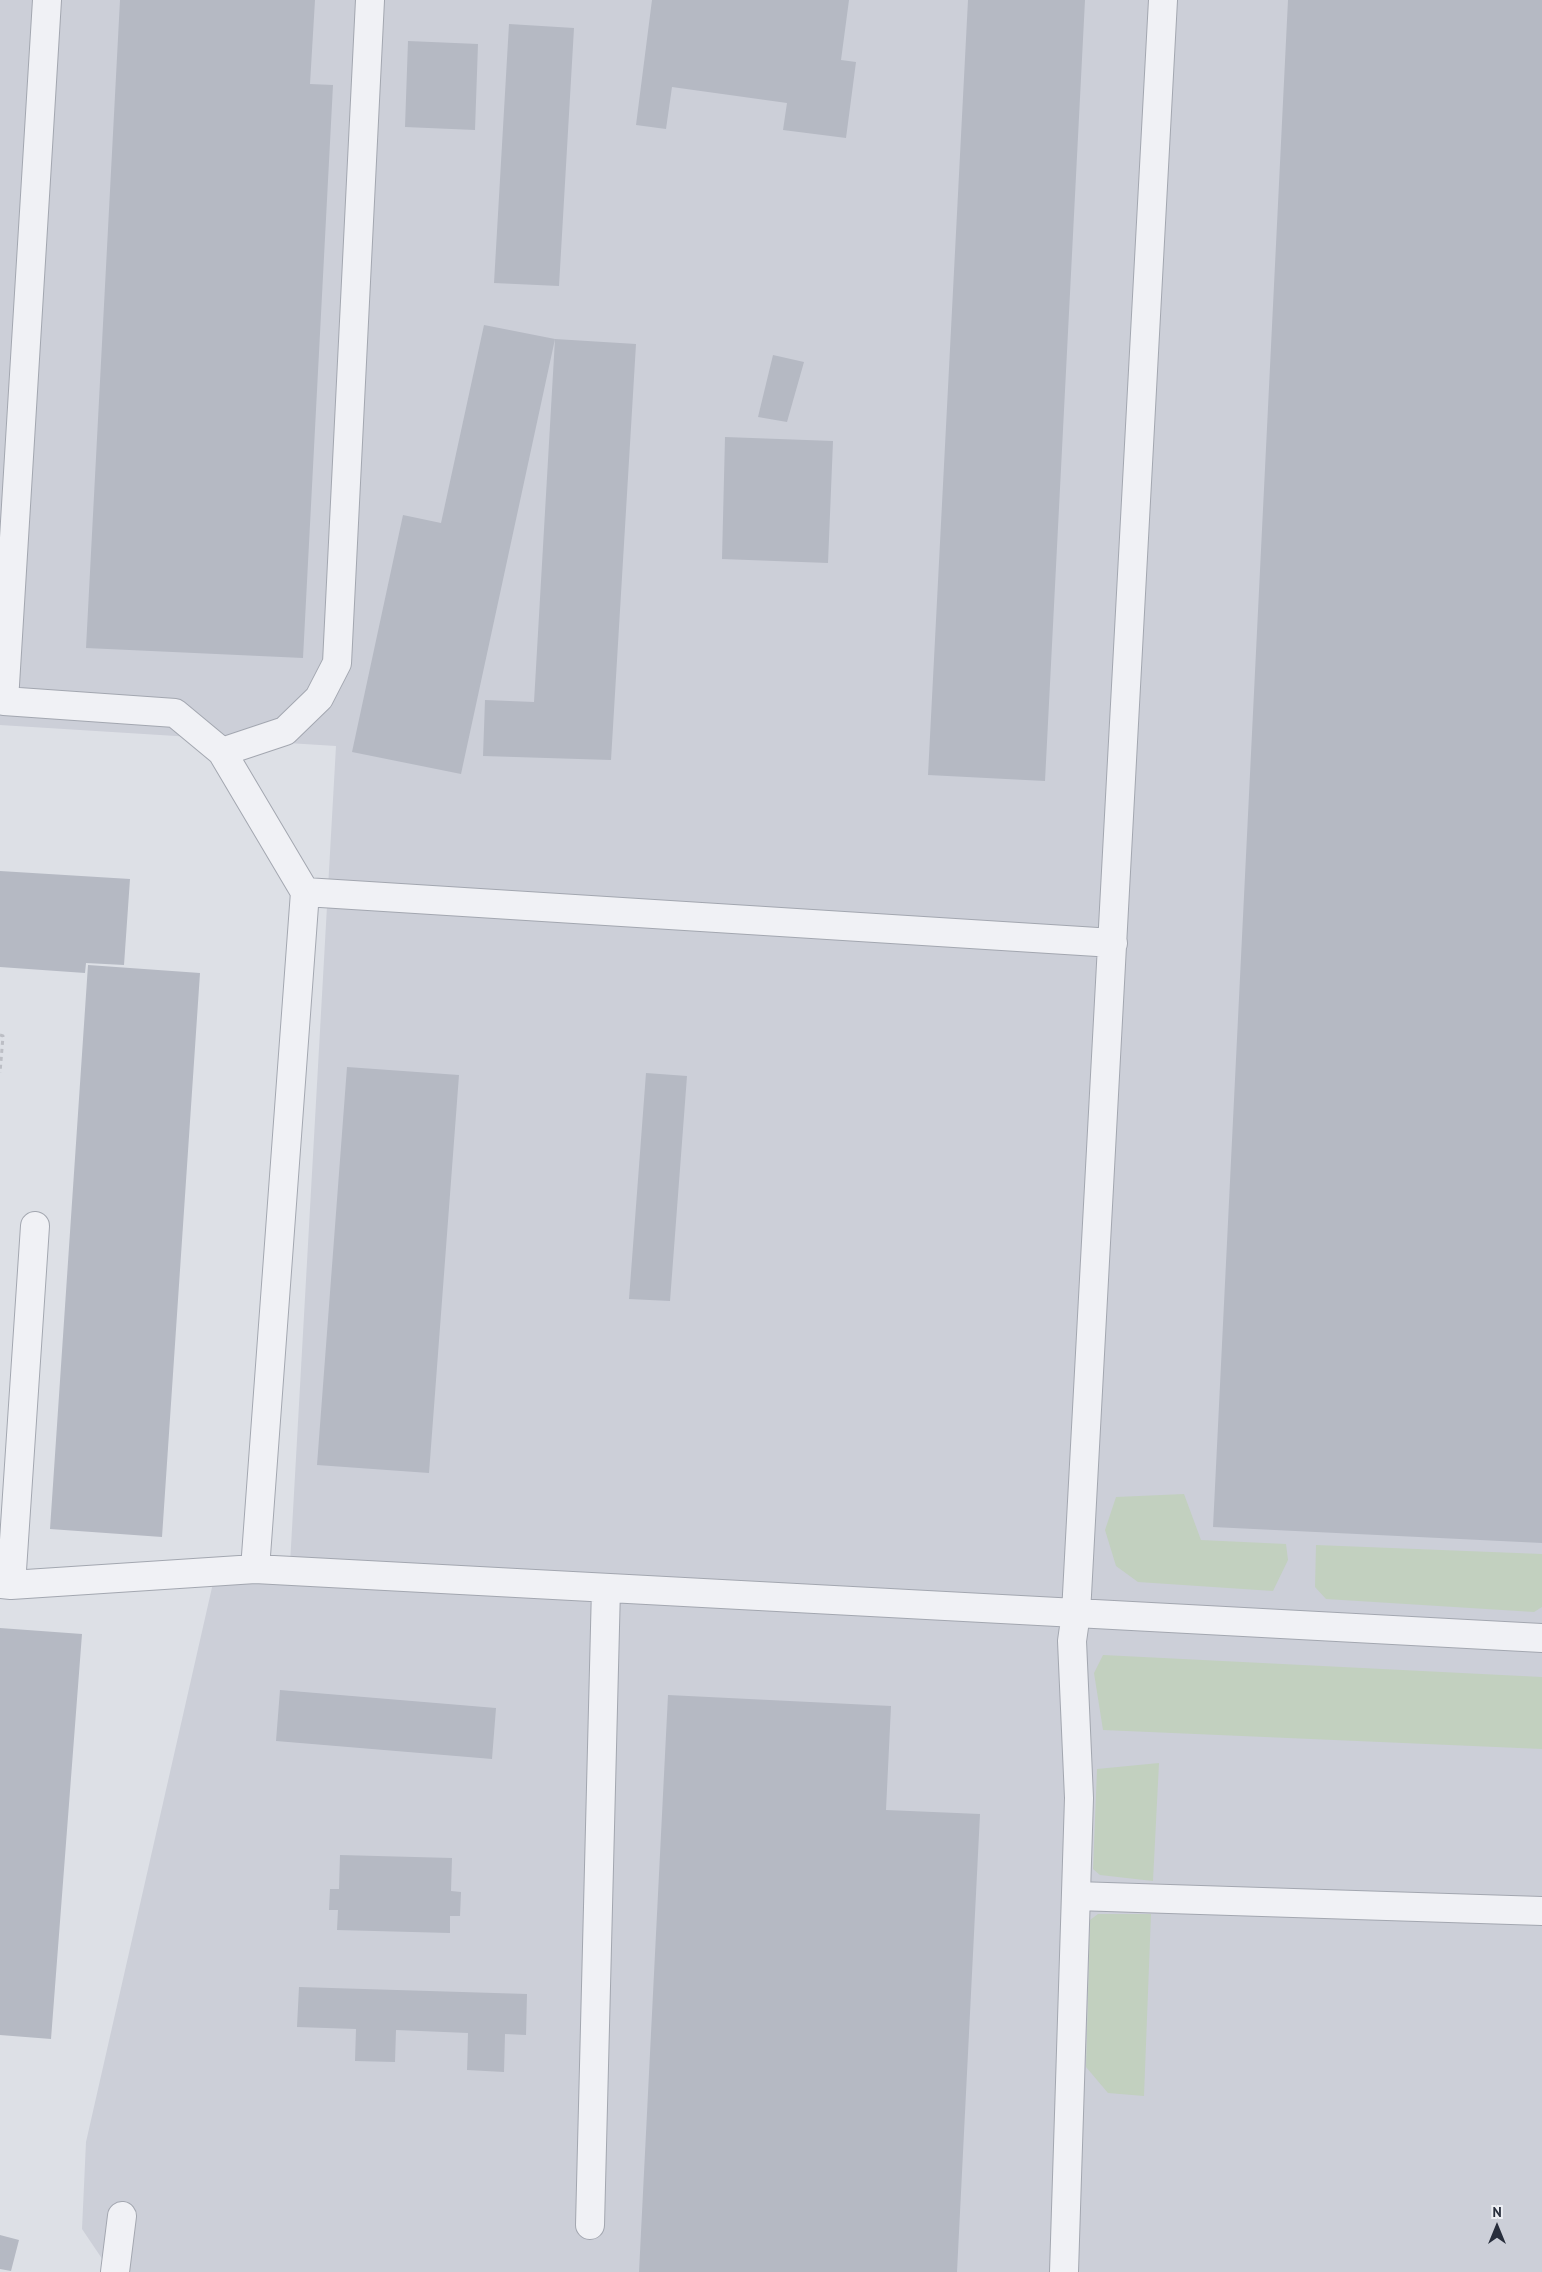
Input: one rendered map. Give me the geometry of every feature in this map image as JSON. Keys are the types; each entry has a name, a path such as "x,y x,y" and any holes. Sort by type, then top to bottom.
{"lane":[{"path":"47,0 4,701 175,713 222,752 305,892 255,1569"},
{"path":"222,752 285,731 320,698 337,662 370,0"},
{"path":"1064,2272 1079,1798 1072,1641 1076,1613 1163,0"},
{"path":"305,892 1113,943"},
{"path":"35,1226 6,1584 255,1569 1542,1638"},
{"path":"590,2225 606,1588"},
{"path":"1076,1896 1542,1911"},
{"path":"115,2272 122,2216"}],"path":[{"path":"0,1035 2,1036 0,1073"}],"shaded area":[{"path":"0,0 1542,0 1542,2272 111,2272 82,2229 86,2142 213,1583 289,1582 336,746 0,725"}],"green space":[{"path":"1184,1494 1201,1540 1286,1544 1288,1560 1273,1591 1138,1582 1116,1566 1105,1530 1116,1497"},
{"path":"1316,1545 1542,1554 1542,1607 1534,1612 1326,1599 1315,1587"},
{"path":"1103,1655 1542,1677 1542,1749 1103,1730 1094,1673"},
{"path":"1159,1763 1153,1881 1100,1875 1093,1869 1097,1769"},
{"path":"1098,1914 1151,1914 1144,2096 1108,2093 1086,2067 1090,1920"}],"building":[{"path":"120,0 315,0 310,84 333,85 303,658 86,648"},
{"path":"652,0 849,0 841,60 856,62 846,138 783,130 787,103 672,87 666,129 636,125"},
{"path":"968,0 1085,0 1045,781 928,775"},
{"path":"1288,0 1542,0 1542,1543 1213,1527"},
{"path":"509,24 574,28 559,286 494,283"},
{"path":"408,41 478,44 475,130 405,127"},
{"path":"484,325 555,339 461,774 352,752 403,515 441,523"},
{"path":"555,339 636,344 611,760 483,756 485,700 534,702"},
{"path":"773,355 804,362 787,422 758,417"},
{"path":"725,437 833,441 828,563 722,559"},
{"path":"0,871 130,879 124,965 86,963 85,973 0,967"},
{"path":"88,965 200,973 162,1537 50,1529"},
{"path":"347,1067 459,1075 429,1473 317,1465"},
{"path":"646,1073 687,1076 670,1301 629,1299"},
{"path":"0,1628 82,1634 51,2039 0,2035"},
{"path":"280,1690 496,1708 492,1759 276,1741"},
{"path":"668,1695 891,1706 886,1810 980,1814 957,2272 639,2272"},
{"path":"340,1855 452,1858 451,1891 461,1892 460,1916 450,1916 450,1933 337,1930 338,1910 329,1910 330,1889 339,1889"},
{"path":"299,1987 527,1994 526,2035 505,2034 504,2072 467,2070 468,2033 396,2030 395,2062 355,2061 356,2029 297,2027"},
{"path":"0,2235 19,2240 11,2271 0,2269"}]}
